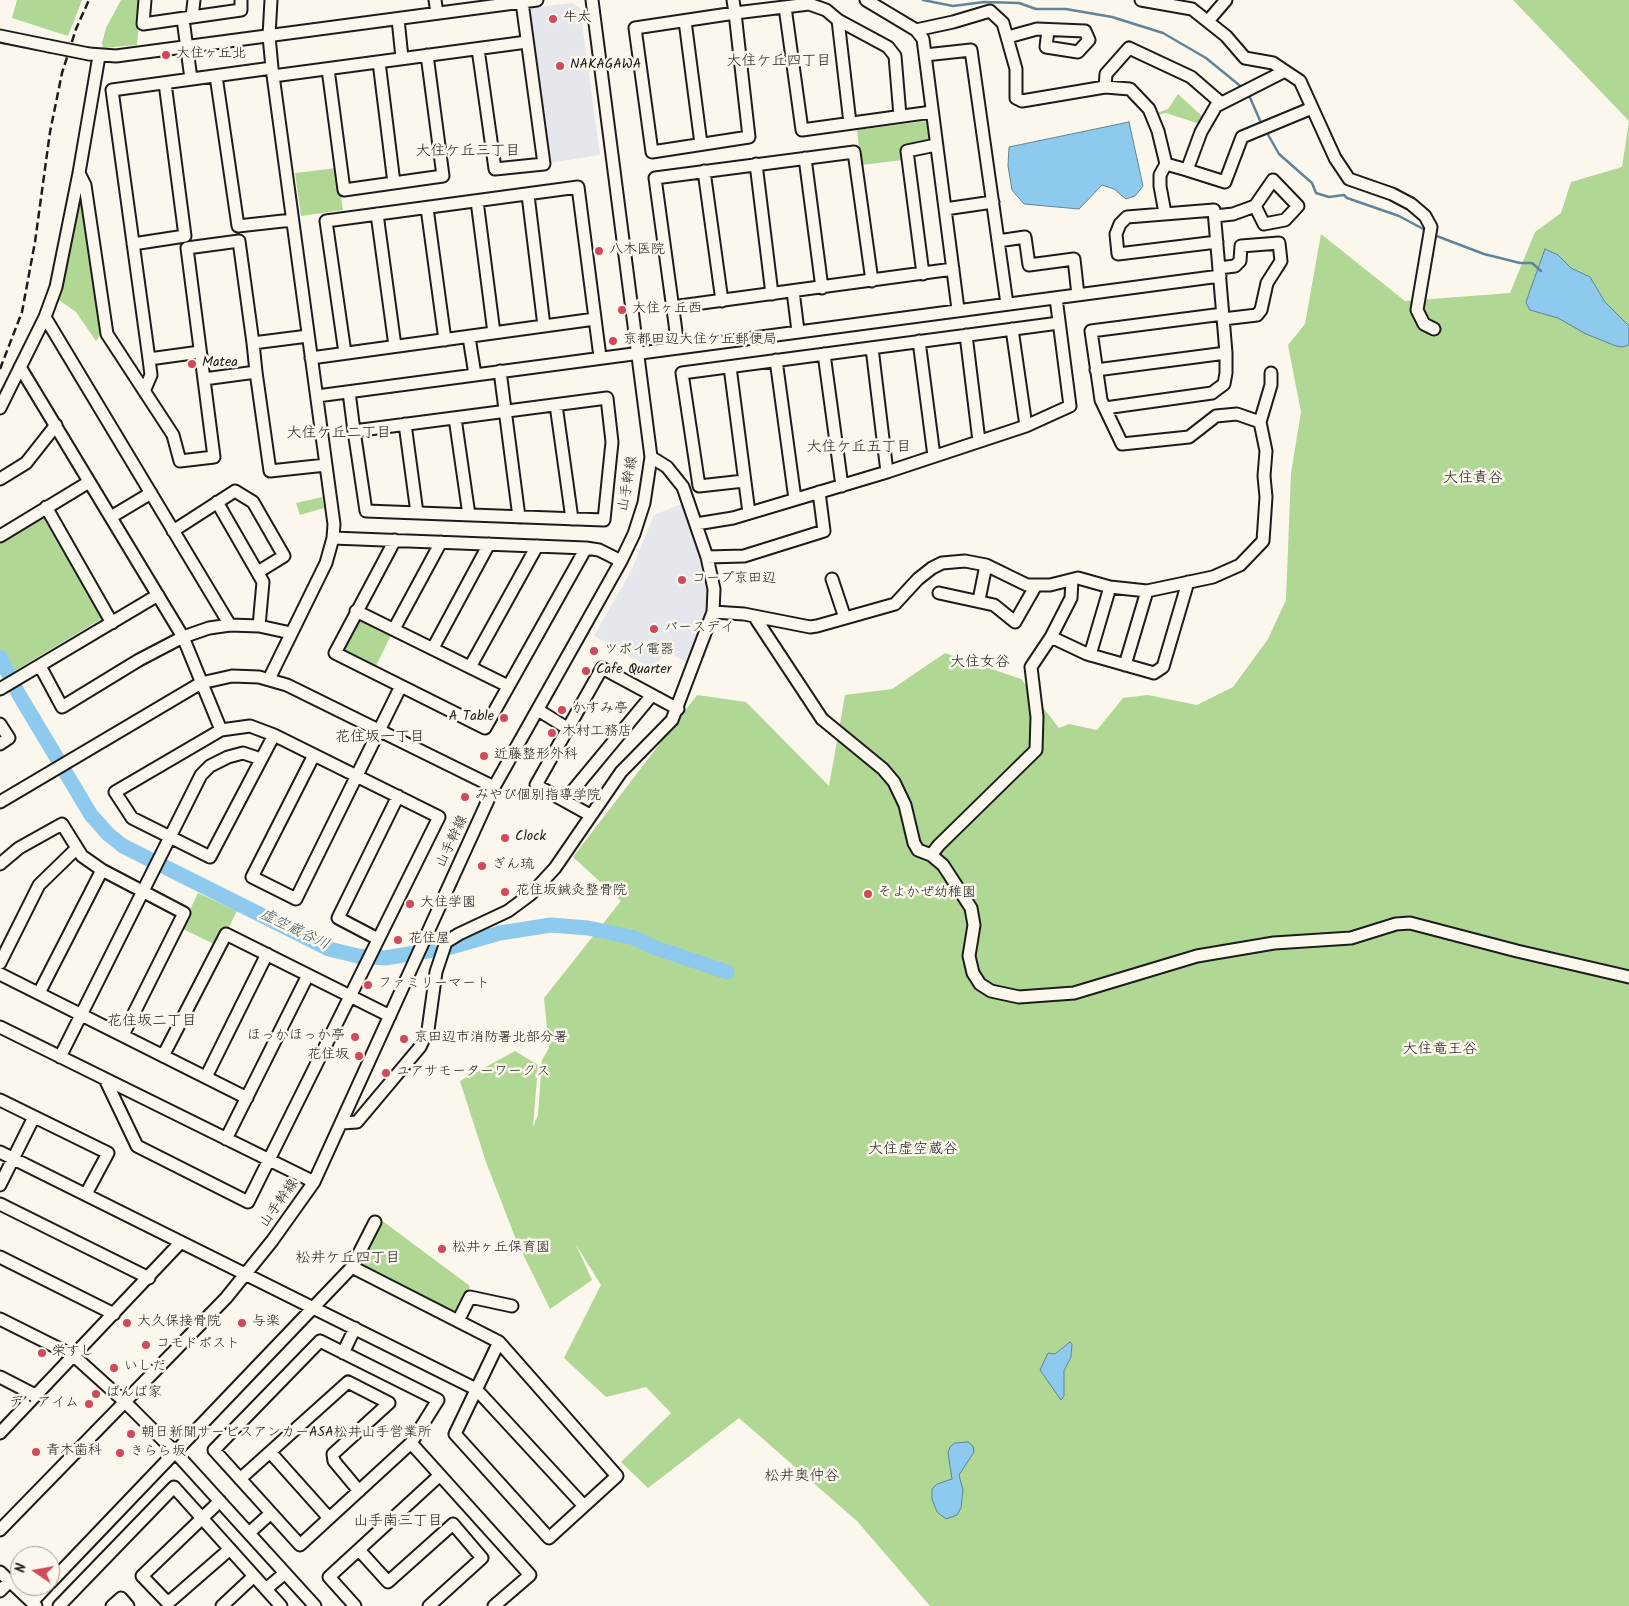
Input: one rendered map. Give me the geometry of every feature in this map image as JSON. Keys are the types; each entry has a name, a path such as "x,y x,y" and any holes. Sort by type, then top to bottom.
{"street":[{"path":"145,0 143,24 240,10 242,0"},
{"path":"191,79 186,47 188,18 194,0"},
{"path":"269,679 326,563 333,538 334,524 272,72 269,36 271,0"},
{"path":"435,0 437,13"},
{"path":"0,36 94,55 186,47 537,0"},
{"name":"山手幹線","path":"0,1530 247,1274 314,1182 494,787 621,561 634,534 644,503 651,457 592,0"},
{"path":"733,0 736,14 749,136 652,152 639,70 635,28 736,14 785,8 808,4 826,10 838,20 888,47 895,56 900,116"},
{"path":"866,0 916,30 923,40 958,309"},
{"path":"1141,0 1192,9 1226,36 1245,58 1273,63 1300,81 1335,158 1349,180 1392,194 1411,204 1425,216 1431,227 1417,310 1419,318 1424,324 1434,329"},
{"path":"1208,21 1226,0"},
{"path":"478,49 495,169 544,164 522,2"},
{"path":"916,30 953,22 989,5 1003,23 1008,37 1016,69 1016,98 1022,101 1105,87 1130,89 1149,109 1158,131 1166,164 1160,175 1165,213"},
{"path":"785,8 802,130 932,112"},
{"path":"398,19 402,58"},
{"path":"838,20 850,123"},
{"path":"685,21 701,144"},
{"path":"1008,37 1037,29 1048,30"},
{"path":"145,389 151,375 112,90 216,76 328,69 527,42"},
{"path":"1105,87 1106,74 1129,48 1191,77 1221,103"},
{"path":"925,55 971,50 1007,304"},
{"path":"0,408 45,318 56,287 79,173 94,55"},
{"path":"328,69 344,190 444,176 427,55"},
{"path":"379,62 394,183"},
{"path":"1187,170 1207,119 1216,106 1285,71"},
{"path":"216,76 238,226 292,220"},
{"path":"133,244 186,236 165,83"},
{"path":"1166,164 1225,182 1242,137 1264,126 1312,108"},
{"path":"923,274 907,151 936,145"},
{"path":"678,346 655,178 854,152 872,281"},
{"path":"805,158 822,288"},
{"path":"756,164 772,294"},
{"path":"704,171 722,301"},
{"path":"79,173 85,185 107,334 145,389 173,435 180,461 214,457 187,248 239,241 270,472 326,465"},
{"path":"345,353 326,221 578,187 600,358"},
{"path":"528,194 544,326"},
{"path":"477,201 494,334"},
{"path":"945,209 993,202"},
{"path":"1215,216 1233,214 1255,206"},
{"path":"427,208 445,340"},
{"path":"1104,408 1212,393 1224,384 1226,353 1220,272 1214,210 1127,218 1116,234 1118,254 1217,242"},
{"path":"377,214 395,346"},
{"path":"998,241 1026,238 1029,265 1074,259 1078,295"},
{"path":"316,396 678,346 1078,295 1220,272 1235,266 1240,261 1241,246 1278,243 1281,261 1267,283 1261,310 1257,315 1223,316 1091,331 1101,400 1122,444 1189,437 1216,416 1237,414 1260,422"},
{"path":"672,307 953,269"},
{"path":"793,292 798,331"},
{"path":"696,524 749,513 887,472 1026,426 1070,406 1056,298"},
{"path":"45,318 230,625"},
{"path":"311,358 595,319"},
{"path":"744,481 699,486 682,373 1059,323"},
{"path":"1012,329 1026,426"},
{"path":"966,335 979,441"},
{"path":"253,343 308,336"},
{"path":"469,337 475,375"},
{"path":"919,341 934,456"},
{"path":"872,348 887,472"},
{"path":"149,359 200,352"},
{"path":"1096,370 1226,353"},
{"path":"824,354 842,486"},
{"path":"776,360 795,499"},
{"path":"730,366 749,513"},
{"path":"20,368 183,637 221,730"},
{"path":"500,371 520,517"},
{"path":"204,378 256,372"},
{"path":"713,612 754,616 810,626 894,604 918,579 942,563 965,561 986,566 1027,586 1035,587 1078,578 1110,587 1147,591 1213,577 1240,565 1263,541 1266,497 1264,476 1266,451 1260,422 1271,385 1271,373"},
{"path":"349,392 354,431 366,510 604,520 612,442 607,398 354,431"},
{"path":"556,405 572,519"},
{"path":"455,418 469,515"},
{"path":"405,424 417,513"},
{"path":"0,479 26,463 56,425"},
{"path":"342,1124 357,1122 420,1047 428,1030 440,956 446,942 459,934 508,912 531,894 556,868 590,815 621,772 660,734 672,720 678,709 713,612 714,590 707,557 687,498 675,475 651,457"},
{"path":"0,536 89,482"},
{"path":"174,531 235,491 253,502 284,556 258,572"},
{"path":"707,557 744,556 824,531 818,492"},
{"path":"111,517 151,493"},
{"path":"217,502 263,582 259,626"},
{"path":"46,507 112,623"},
{"path":"333,538 586,548 599,550 621,561"},
{"path":"395,540 335,653 485,728 586,548"},
{"path":"394,629 441,542"},
{"path":"433,648 489,544"},
{"path":"470,667 537,546"},
{"path":"979,600 986,566"},
{"path":"832,579 845,618"},
{"path":"932,855 939,844 1036,750 1037,717 1031,667 1051,637 1071,598 1072,580"},
{"path":"1051,637 1090,655 1154,673 1163,668 1188,582"},
{"path":"939,593 979,600 994,605 1015,622 1035,587"},
{"path":"1090,655 1110,587"},
{"path":"1125,665 1147,591"},
{"path":"0,689 158,595"},
{"path":"356,611 508,686"},
{"path":"754,616 822,719 883,770 894,782 905,804 914,843 918,850 932,855 949,872 971,908 974,925 970,956 973,972 980,984 991,991 1019,997 1074,993 1197,956 1274,943 1351,938 1396,924 1410,923 1517,951 1629,977"},
{"path":"40,666 62,707 183,637 209,628 230,625 259,626 291,632"},
{"path":"590,815 536,785 602,668 678,709"},
{"path":"0,802 201,683 232,676 269,679 287,684 494,787"},
{"path":"314,755 252,877 296,899 401,686"},
{"path":"564,800 652,695"},
{"path":"538,710 567,728"},
{"path":"0,724 9,738 0,744"},
{"path":"105,1079 136,1146 248,1202 439,817 274,735 250,726 221,730 115,792 132,818 168,840 210,858 274,735"},
{"path":"60,1057 201,775 210,766 228,757 243,753 261,759"},
{"path":"378,939 338,918 398,796"},
{"path":"0,864 19,848 62,824 82,856 102,870 145,888 184,913 122,1036"},
{"path":"0,963 39,885 77,848"},
{"path":"39,994 102,870"},
{"path":"163,1056 226,934 390,1016"},
{"path":"206,1077 267,954"},
{"path":"0,974 247,1098"},
{"path":"226,1138 308,975"},
{"path":"0,1027 314,1182"},
{"path":"0,1100 108,1153 86,1194"},
{"path":"0,1185 34,1117"},
{"path":"0,1152 476,1389 584,1506"},
{"path":"0,1204 149,1278"},
{"path":"60,1573 352,1268 375,1222"},
{"path":"0,1432 149,1278 181,1242"},
{"path":"0,1257 114,1314"},
{"path":"352,1268 499,1342 617,1476 549,1538 455,1434 499,1342"},
{"path":"458,1321 470,1297 512,1306"},
{"path":"0,1319 74,1356 125,1402 175,1452 315,1606"},
{"path":"343,1353 355,1328"},
{"path":"320,1341 343,1353 438,1400 411,1443 300,1545 214,1450 320,1341"},
{"path":"0,1377 35,1395"},
{"path":"240,1479 348,1382 389,1403 333,1454 334,1461 359,1491"},
{"path":"411,1443 530,1575 494,1606"},
{"path":"270,1452 329,1518"},
{"path":"355,1606 329,1577 440,1475"},
{"path":"59,1606 174,1487 280,1606"},
{"path":"220,1501 142,1576 168,1603 230,1549"},
{"path":"249,1533 271,1513"},
{"path":"359,1550 388,1582 453,1524 482,1558 430,1606"},
{"path":"0,1572 10,1581 0,1591"},
{"path":"266,1589 284,1573"},
{"path":"222,1606 254,1576"},
{"path":"112,1606 121,1598 128,1606"}],"shaded area":[{"path":"572,3 580,8 600,155 548,163 529,12 532,8"},
{"path":"684,503 703,563 708,586 708,606 686,662 666,651 654,670 594,636 632,569 654,515"}],"green space":[{"path":"17,0 82,0 68,36 12,18"},
{"path":"121,0 141,0 137,45 103,48 102,43 106,28"},
{"path":"1513,0 1629,0 1629,121"},
{"path":"1178,94 1204,118 1200,124 1166,113 1157,115 1157,113 1168,109"},
{"path":"927,121 929,139 926,142 902,146 903,160 861,165 857,130"},
{"path":"1629,121 1629,1606 930,1606 857,1521 739,1418 648,1488 621,1462 671,1413 646,1387 606,1397 564,1358 601,1285 575,1243 592,1280 550,1309 517,1242 486,1162 460,1081 515,1051 538,1065 533,1127 538,1115 542,1060 549,1048 544,998 621,901 573,857 697,695 746,702 829,786 845,695 892,689 945,653 1021,679 1059,728 1069,724 1097,730 1123,698 1148,695 1197,705 1233,687 1268,639 1286,600 1291,473 1301,412 1288,345 1305,324 1321,234 1405,301 1510,293 1535,232 1561,213 1571,182 1622,167"},
{"path":"337,168 343,210 301,216 295,173"},
{"path":"80,193 83,194 101,334 96,341 76,312 56,298"},
{"path":"322,497 324,508 300,515 296,503"},
{"path":"43,514 46,516 45,521 103,618 3,678 0,673 0,539"},
{"path":"357,618 392,633 375,668 343,652 342,648"},
{"path":"198,893 237,911 228,929 225,928 216,945 181,928"},
{"path":"381,1220 470,1286 458,1313 453,1314 358,1268"}],"water":[{"path":"1129,122 1143,186 1135,196 1126,199 1114,189 1102,185 1079,209 1024,204 1012,190 1008,166 1009,147"},
{"path":"1545,249 1558,255 1571,268 1590,277 1605,302 1629,326 1629,345 1616,346 1586,334 1558,318 1530,310 1526,303"},
{"path":"1070,1342 1072,1344 1071,1357 1064,1371 1064,1396 1061,1400 1040,1370 1048,1353 1055,1354"},
{"path":"968,1442 973,1446 974,1452 959,1475 963,1490 961,1508 957,1515 946,1519 937,1512 932,1499 932,1489 937,1484 952,1479 948,1453 950,1447 955,1443"}],"waterway":[{"path":"923,0 953,6 984,2 1019,3 1036,9 1066,9 1112,17 1163,33 1206,58 1244,89"},
{"path":"1248,93 1262,125"},
{"path":"1266,131 1279,154 1312,183 1316,193 1329,197 1344,195 1347,198 1399,216 1427,231"},
{"path":"1434,235 1484,254 1520,263 1532,263 1541,271"},
{"name":"虚空蔵谷川","path":"0,657 18,693 91,815 108,834 123,846 329,949 358,956 385,958 451,947 500,933 551,925 588,928 631,937 656,948 727,972"}],"railway":[{"path":"0,369 22,312 35,242 50,132 62,73 76,29 89,0"}],"place":[{"name":"牛太","path":"553,19"},
{"name":"大住ヶ丘北","path":"166,55"},
{"name":"NAKAGAWA","path":"560,66"},
{"name":"八木医院","path":"599,251"},
{"name":"大住ヶ丘西","path":"622,310"},
{"name":"京都田辺大住ケ丘郵便局","path":"613,341"},
{"name":"Matea","path":"192,364"},
{"name":"コープ京田辺","path":"682,580"},
{"name":"バースデイ","path":"654,629"},
{"name":"ツボイ電器","path":"594,651"},
{"name":"Cafe Quarter","path":"586,671"},
{"name":"かすみ亭","path":"562,710"},
{"name":"A Table","path":"504,718"},
{"name":"木村工務店","path":"552,733"},
{"name":"近藤整形外科","path":"484,756"},
{"name":"みやび個別指導学院","path":"465,797"},
{"name":"Clock","path":"505,838"},
{"name":"ぎん琉","path":"482,866"},
{"name":"花住坂鍼灸整骨院","path":"505,892"},
{"name":"そよかぜ幼稚園","path":"868,894"},
{"name":"大住学園","path":"410,904"},
{"name":"花住屋","path":"398,940"},
{"name":"ファミリーマート","path":"368,985"},
{"name":"ほっかほっか亭","path":"355,1037"},
{"name":"京田辺市消防署北部分署","path":"404,1039"},
{"name":"花住坂","path":"359,1056"},
{"name":"ユアサモーターワークス","path":"386,1073"},
{"name":"松井ヶ丘保育園","path":"442,1249"},
{"name":"大久保接骨院","path":"127,1323"},
{"name":"与楽","path":"242,1323"},
{"name":"コモドポスト","path":"146,1345"},
{"name":"栄すし","path":"42,1353"},
{"name":"いしだ","path":"114,1368"},
{"name":"ばんば家","path":"96,1394"},
{"name":"デ・アイム","path":"89,1404"},
{"name":"朝日新聞サービスアンカーASA松井山手営業所","path":"131,1434"},
{"name":"青木歯科","path":"36,1452"},
{"name":"きらら坂","path":"120,1453"}],"district":[{"name":"大住ケ丘四丁目","path":"779,62"},
{"name":"大住ケ丘三丁目","path":"468,152"},
{"name":"大住ケ丘二丁目","path":"339,434"},
{"name":"大住ケ丘五丁目","path":"859,448"},
{"name":"大住責谷","path":"1473,479"},
{"name":"大住女谷","path":"980,663"},
{"name":"花住坂一丁目","path":"380,738"},
{"name":"花住坂二丁目","path":"152,1022"},
{"name":"大住竜王谷","path":"1440,1050"},
{"name":"大住虚空蔵谷","path":"913,1150"},
{"name":"松井ケ丘四丁目","path":"348,1259"},
{"name":"松井奥仲谷","path":"802,1477"},
{"name":"山手南三丁目","path":"398,1522"}]}
